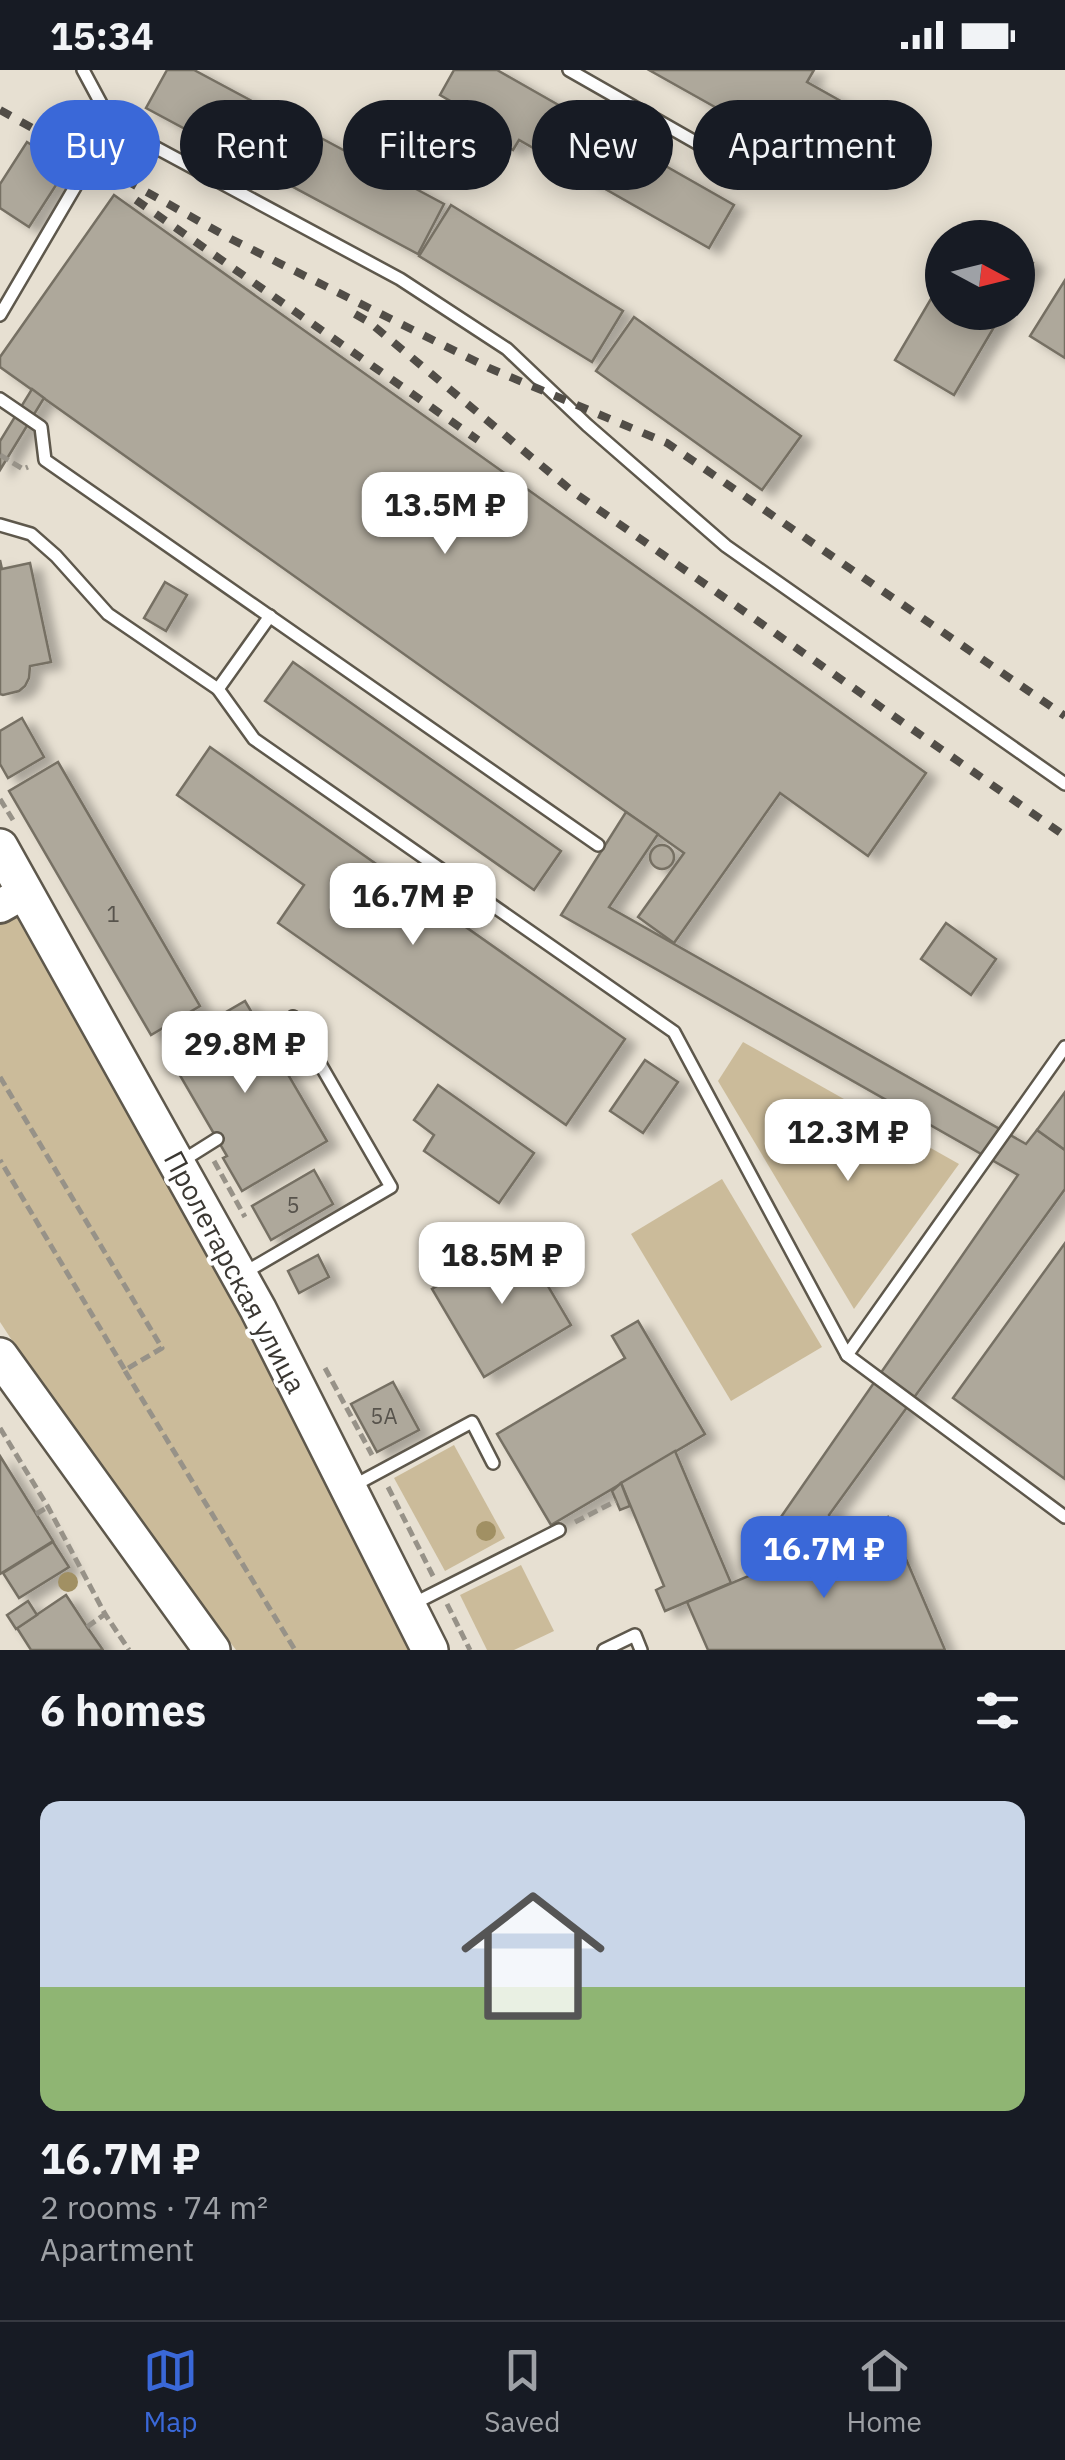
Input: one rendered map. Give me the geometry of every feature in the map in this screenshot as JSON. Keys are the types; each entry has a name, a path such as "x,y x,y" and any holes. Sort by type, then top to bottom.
{"main road":[{"name":"Пролетарская улица","path":"0,847 12,899 178,1164 240,1276 430,1650"},
{"path":"1,1361 212,1650"}],"lane":[{"path":"83,70 99,100"},
{"path":"569,70 693,141"},
{"path":"160,150 400,279 507,349 587,425 726,546 1065,784"},
{"path":"0,315 71,190"},
{"path":"0,399 41,427 45,460 598,844"},
{"path":"0,525 31,534 108,614 218,689 254,738 674,1032 847,1355 1065,1516"},
{"path":"218,689 270,616"},
{"path":"240,1276 390,1188 292,1017"},
{"path":"847,1355 1065,1047"},
{"path":"178,1164 217,1140"},
{"path":"349,1488 472,1422 493,1463"},
{"path":"409,1606 559,1530"},
{"path":"604,1650 635,1636 641,1650"}],"path":[{"path":"0,455 23,469 45,460"},
{"path":"0,1077 162,1348 125,1370"},
{"path":"0,1160 295,1650"},
{"path":"238,1205 248,1200"},
{"path":"0,1428 129,1650"},
{"path":"559,1530 616,1501"},
{"path":"36,1514 48,1507"},
{"path":"87,1627 105,1614"}],"shaded area":[{"path":"0,880 238,1313 409,1650 236,1650 73,1434 0,1322"},
{"path":"743,1042 959,1164 854,1309 718,1081"},
{"path":"722,1179 822,1347 731,1401 631,1234"},
{"path":"454,1445 505,1538 445,1571 394,1478"},
{"path":"521,1565 554,1631 514,1650 487,1650 460,1595"}],"building":[{"path":"167,70 194,70 250,100 180,100 180,126 160,116 160,100 150,100"},
{"path":"454,70 497,70 550,100 532,100 532,147 519,140 513,150 512,100 449,100 440,95"},
{"path":"649,70 814,70 807,82 839,100 702,100"},
{"path":"323,139 343,150 343,190 418,190 444,204 418,254 299,190 323,190"},
{"path":"27,142 30,190 53,190 29,227 0,208 0,184"},
{"path":"673,170 693,182 693,190 708,190 734,205 709,248 607,190 673,190"},
{"path":"114,195 926,773 868,856 780,793 674,943 638,917 684,853 0,367 0,357"},
{"path":"451,205 623,311 592,362 419,256"},
{"path":"1065,280 1065,358 1030,336"},
{"path":"925,309 925,330 992,330 954,395 895,360"},
{"path":"634,317 801,436 762,490 596,371"},
{"path":"32,389 44,398 0,470 0,441"},
{"path":"0,560 2,569 30,563 51,662 30,666 25,686 3,695 0,694"},
{"path":"165,582 187,595 166,631 144,618"},
{"path":"293,662 561,851 534,890 265,701"},
{"path":"22,718 44,757 8,778 0,764 0,731"},
{"path":"210,747 625,1039 566,1125 278,923 304,885 177,795"},
{"path":"58,762 200,1006 151,1035 9,791"},
{"path":"626,812 658,834 609,907 1026,1144 1037,1130 1065,1150 1065,1189 829,1515 836,1539 773,1566 765,1540 1018,1175 561,915"},
{"path":"662,845 674,857 662,869 650,857"},
{"path":"946,923 996,959 971,995 921,959"},
{"path":"245,1001 327,1141 242,1191 223,1158 227,1156 164,1048"},
{"path":"645,1060 678,1082 643,1133 610,1111"},
{"path":"438,1085 534,1153 499,1203 424,1151 434,1135 414,1120"},
{"path":"1065,1092 1065,1150 1037,1130"},
{"path":"314,1170 333,1204 271,1240 252,1206"},
{"path":"519,1237 571,1325 484,1377 432,1289"},
{"path":"1065,1243 1065,1479 953,1398"},
{"path":"318,1255 329,1277 299,1293 288,1271"},
{"path":"638,1321 705,1434 551,1525 497,1434 625,1358 612,1336"},
{"path":"393,1382 419,1430 377,1452 351,1404"},
{"path":"675,1451 731,1583 665,1611 656,1590 664,1586 621,1483"},
{"path":"0,1456 53,1541 0,1574"},
{"path":"621,1483 630,1506 620,1510 612,1491"},
{"path":"888,1517 945,1650 708,1650 687,1602"},
{"path":"53,1542 69,1567 19,1598 3,1573"},
{"path":"66,1595 103,1650 31,1650 17,1628"},
{"path":"28,1601 37,1615 16,1629 7,1615"}],"railway":[{"path":"0,110 231,239 489,368 667,443 1065,716"},
{"path":"136,200 478,440"},
{"path":"355,314 572,491 1065,836"}]}
